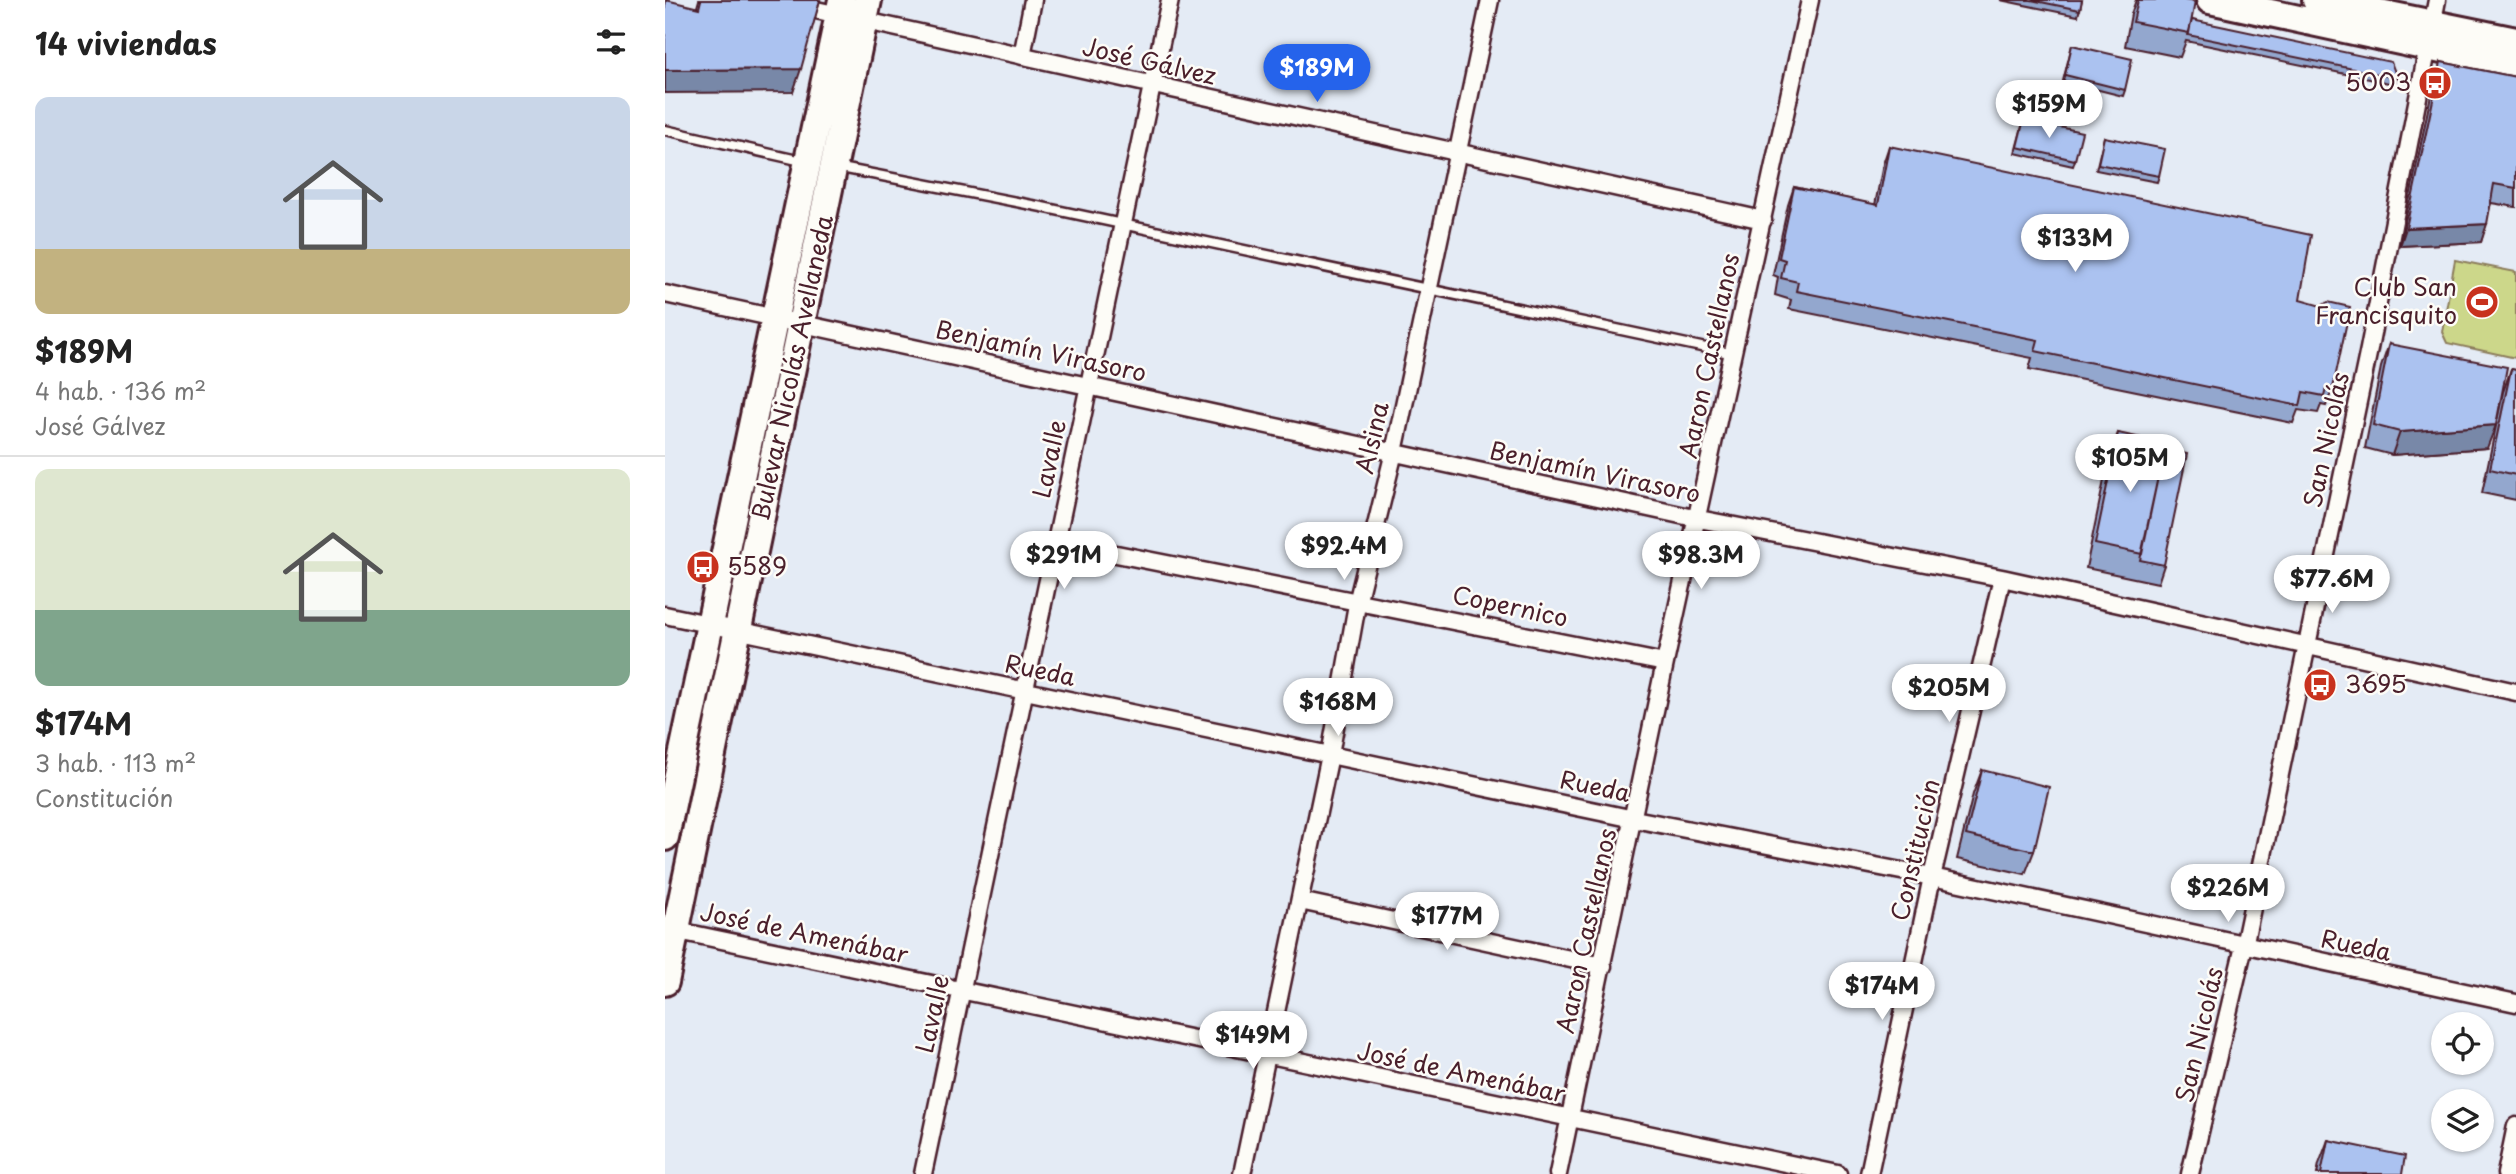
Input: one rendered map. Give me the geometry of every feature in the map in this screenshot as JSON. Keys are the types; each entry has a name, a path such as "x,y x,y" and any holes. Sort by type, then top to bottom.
{"main road":[{"path":"2210,0 2432,24 2516,66"},
{"path":"2316,0 2516,41"},
{"name":"Bulevar Nicolás Avellaneda","path":"665,837 809,162 853,9"},
{"name":"Bulevar Nicolás Avellaneda","path":"665,982 670,929 738,631 835,167 853,9"}],"street":[{"name":"José Gálvez","path":"771,0 853,9 1022,56 1763,220"},
{"path":"1022,56 1033,0"},
{"name":"Lavalle","path":"923,1174 1171,0"},
{"name":"Alsina","path":"1242,1174 1330,755 1358,599 1394,452 1490,0"},
{"name":"Aaron Castellanos","path":"1558,1174 1665,663 1699,519 1810,0"},
{"name":"San Nicolás","path":"2190,1174 2244,946 2307,647 2376,350 2432,24"},
{"name":"Benjamín Virasoro","path":"665,294 1699,519 2002,578 2516,692"},
{"name":"Copernico","path":"1056,542 1358,599 1665,663"},
{"name":"Constitución","path":"1869,1174 1932,877 2002,578"},
{"name":"Rueda","path":"665,615 1634,819 1932,877 2516,1003"},
{"path":"1300,901 1602,967"},
{"name":"José de Amenábar","path":"670,929 1838,1174"},
{"path":"2506,1174 2516,1126"}],"lane":[{"path":"665,131 1734,354"}],"green space":[{"name":"Club San Francisquito","path":"2455,260 2516,272 2516,358 2447,343 2442,332"}],"building":[{"path":"666,0 699,8 701,0 820,0 801,69 665,70"},
{"path":"2031,0 2082,0 2080,10"},
{"path":"2138,0 2195,2 2189,33 2133,22"},
{"path":"2192,20 2391,62 2397,78 2188,35"},
{"path":"2072,45 2132,59 2125,90 2065,75"},
{"path":"2441,62 2516,77 2516,188 2494,184 2487,224 2406,228"},
{"path":"2024,119 2082,132 2075,160 2017,147"},
{"path":"2104,137 2165,149 2159,176 2098,164"},
{"path":"1889,146 2311,235 2300,300 2321,306 2328,302 2350,307 2333,388 2326,387 2324,396 2303,392 2300,406 2035,351 2038,340 1796,291 1798,282 1781,278 1785,260 1779,258 1794,187 1878,205"},
{"path":"2389,344 2507,367 2496,425 2400,432 2373,425"},
{"path":"2511,369 2516,370 2516,475 2490,469"},
{"path":"2118,433 2165,443 2142,554 2095,544"},
{"path":"2164,449 2187,454 2164,565 2140,560"},
{"path":"1982,770 2049,787 2034,851 1966,835"},
{"path":"2328,1140 2405,1156 2402,1174 2321,1174"}],"place":[{"name":"5003","path":"2435,83"},
{"name":"Club San Francisquito","path":"2482,302"},
{"name":"5589","path":"703,567"},
{"name":"3695","path":"2320,685"}]}
